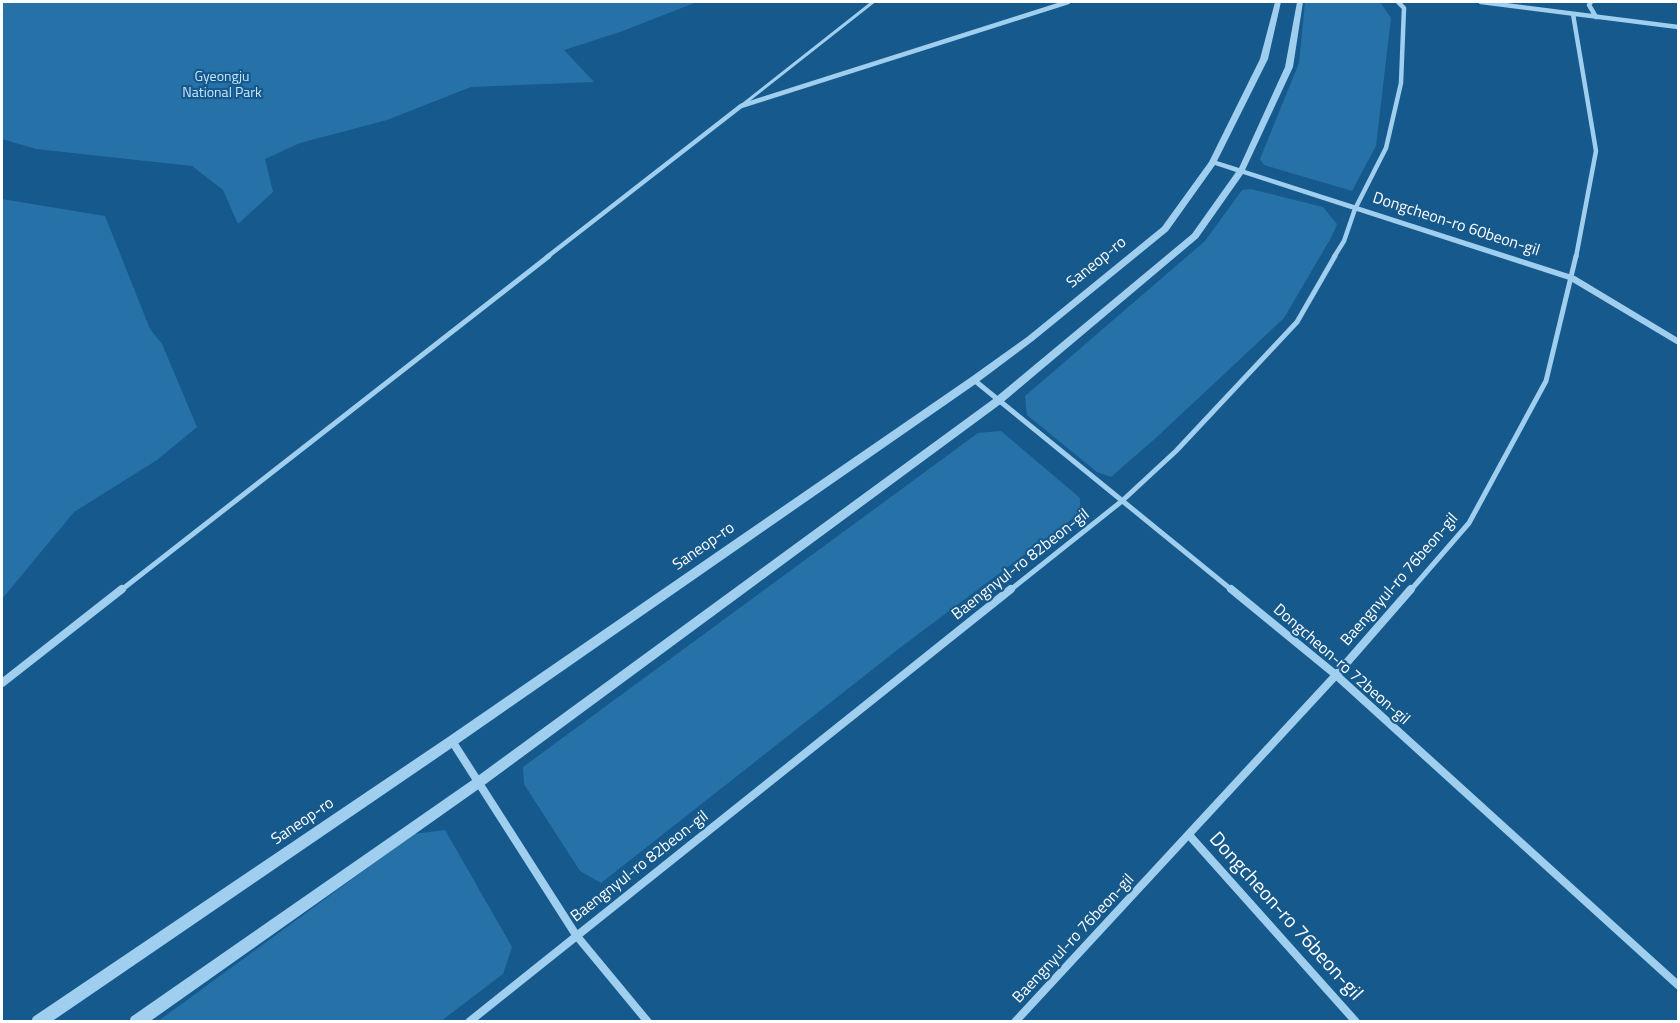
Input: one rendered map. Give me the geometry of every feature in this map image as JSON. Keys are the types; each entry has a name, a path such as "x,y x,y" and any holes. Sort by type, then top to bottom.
{"street":[{"path":"2,683 741,106 1068,2"},
{"name":"Saneop-ro","path":"38,1022 452,741 974,380 1030,339 1165,229 1213,162 1264,59 1278,2"},
{"path":"136,1022 479,782 999,400 1195,236 1241,171 1289,67 1300,2"},
{"name":"Baengnyul-ro 82beon-gil","path":"469,1022 1122,501 1176,451 1297,322 1344,241 1355,208 1386,148 1401,83 1404,8 1398,2"},
{"path":"1481,2 1678,27"},
{"path":"1591,2 1589,5 1596,17"},
{"name":"Baengnyul-ro 76beon-gil","path":"1020,1020 1336,675 1469,523 1546,381 1572,278 1596,151 1573,15"},
{"name":"Dongcheon-ro 60beon-gil","path":"1213,162 1572,278 1678,342"},
{"name":"Dongcheon-ro 72beon-gil","path":"974,380 1336,675 1678,985"},
{"path":"452,741 576,935 648,1022"},
{"name":"Dongcheon-ro 76beon-gil","path":"1189,835 1356,1022"}],"lane":[{"path":"741,106 873,2"}],"green space":[{"name":"Gyeongju National Park","path":"2,2 697,2 620,32 564,50 594,82 471,87 387,120 300,143 265,159 273,192 238,224 223,190 192,166 36,149 2,139"},
{"path":"1305,2 1380,2 1391,18 1376,146 1352,191 1264,165 1260,159 1299,63"},
{"path":"1251,189 1323,207 1337,224 1332,236 1284,318 1111,477 1097,472 1027,415 1025,396 1205,241 1242,190"},
{"path":"2,199 105,216 150,329 162,344 197,427 157,460 74,512 2,599"},
{"path":"1001,431 1080,498 1080,513 901,647 601,883 580,871 524,784 523,767 978,433"},
{"path":"445,830 512,947 503,974 441,1021 157,1022 414,834"}]}
